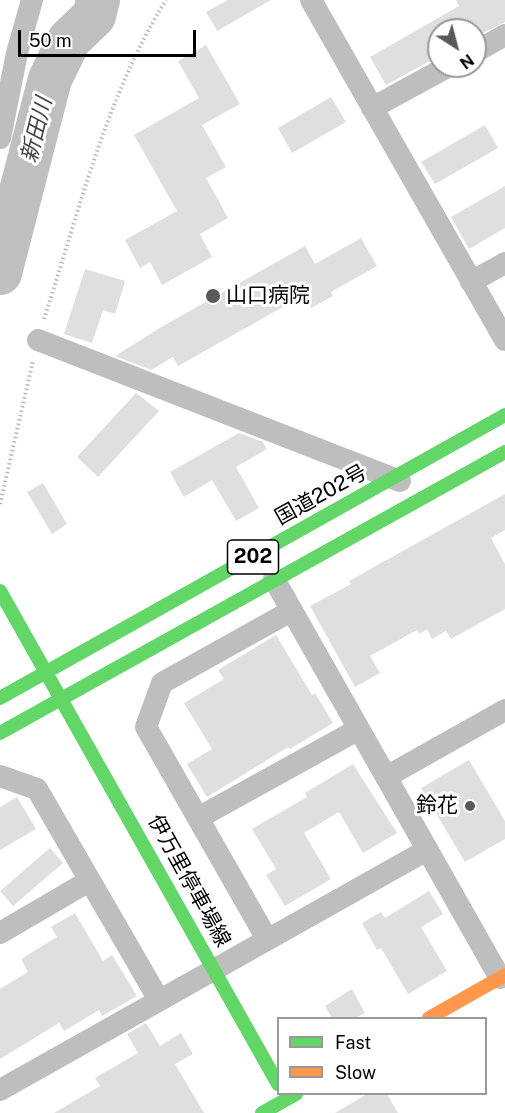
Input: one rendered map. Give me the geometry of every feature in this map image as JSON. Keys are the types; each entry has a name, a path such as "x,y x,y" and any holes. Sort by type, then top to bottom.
{"main road":[{"name":"国道202号","path":"0,698 505,415"},
{"name":"202","path":"0,733 505,452"},
{"name":"伊万里停車場線","path":"0,591 48,672 277,1080"},
{"path":"431,1017 503,976"},
{"path":"262,1113 289,1095 295,1113"}],"street":[{"path":"0,138 17,53 32,0"},
{"path":"311,0 505,340"},
{"path":"487,45 505,35"},
{"path":"372,108 427,78"},
{"path":"471,282 505,263"},
{"path":"38,340 430,493"},
{"path":"274,579 428,850 503,976"},
{"path":"267,939 146,727 162,683 291,611"},
{"path":"386,777 505,710"},
{"path":"198,818 359,729"},
{"path":"0,776 37,789 159,1000"},
{"path":"0,1090 428,850"},
{"path":"0,933 89,881"}],"path":[{"path":"0,504 38,340 110,114 149,27 166,0"}],"building":[{"path":"228,0 271,0 217,31 206,12"},
{"path":"456,0 505,0 505,22 487,31 487,18 438,18 459,6"},
{"path":"427,24 427,63 386,85 370,57"},
{"path":"206,45 240,104 202,125 226,167 206,178 228,218 200,234 212,257 162,285 150,262 140,268 125,240 177,211 134,135 199,98 178,61"},
{"path":"331,97 346,122 292,153 278,128"},
{"path":"485,125 498,148 435,184 421,162"},
{"path":"505,186 505,228 469,249 451,217"},
{"path":"361,238 377,266 331,292 333,296 311,308 304,295 178,366 173,357 151,370 115,356 163,326 305,246 315,264"},
{"path":"85,269 125,281 115,314 103,310 92,343 64,334"},
{"path":"136,393 159,411 98,477 77,457"},
{"path":"239,433 263,442 267,449 236,467 259,508 236,521 212,480 184,497 170,472"},
{"path":"43,483 67,524 52,534 27,492"},
{"path":"505,494 505,530 491,538 505,564 505,609 451,639 446,631 432,639 427,629 419,634 417,630 370,656 380,673 355,687 310,606 351,584 349,581"},
{"path":"276,635 312,695 315,693 333,723 290,749 288,747 207,797 187,764 212,749 184,703 224,679 218,670"},
{"path":"469,760 505,821 505,839 465,862 421,788"},
{"path":"353,764 397,833 363,853 339,812 304,833 331,879 285,906 266,875 276,869 252,829 307,797 305,793"},
{"path":"17,797 36,829 0,850 0,807"},
{"path":"50,848 63,863 13,906 0,891"},
{"path":"429,891 443,914 421,927 447,971 408,994 381,948 377,950 362,923 381,912 385,918"},
{"path":"75,913 103,961 112,955 137,996 102,1016 99,1010 64,1031 59,1023 0,1059 0,989 28,972 21,959 57,937 51,927"},
{"path":"352,989 365,1013 357,1017 331,1017 325,1006"},
{"path":"146,1023 160,1046 181,1033 193,1054 175,1064 204,1113 54,1113 100,1086 95,1078 138,1053 127,1034"},
{"path":"365,1095 388,1095 398,1113 335,1113"}],"waterway":[{"name":"新田川","path":"0,273 50,79 69,40 94,16 98,0"}],"traffic: fast":[{"path":"0,698 505,415"},
{"path":"0,733 505,452"},
{"path":"0,591 277,1082"},
{"path":"262,1113 294,1095"}],"traffic: slow":[{"path":"431,1017 505,975"}],"place":[{"name":"山口病院","path":"213,296"},
{"name":"鈴花","path":"470,806"}]}
